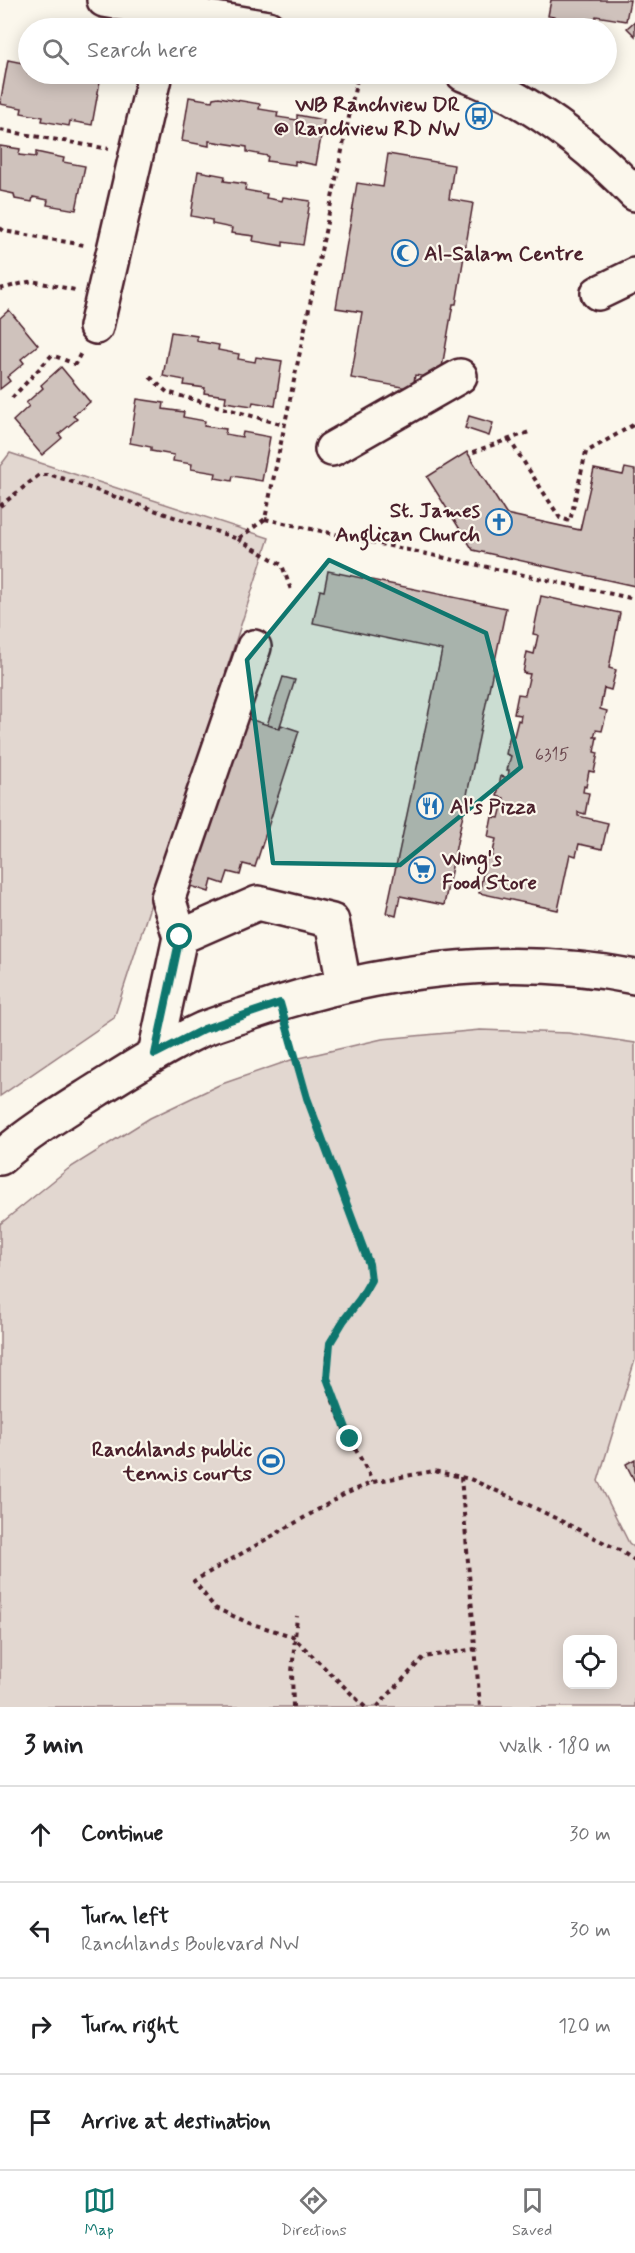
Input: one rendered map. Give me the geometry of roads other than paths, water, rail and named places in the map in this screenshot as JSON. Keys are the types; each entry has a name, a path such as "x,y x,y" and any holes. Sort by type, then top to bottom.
{"street":[{"path":"104,0 162,18"},
{"path":"100,311 153,84"},
{"path":"486,84 508,94 556,124 612,171 635,194"},
{"path":"598,293 635,275"},
{"path":"332,449 460,376"},
{"path":"155,1054 180,937 168,898 254,647"},
{"path":"180,937 258,903 332,921 344,985"},
{"path":"0,1158 56,1115 155,1054 204,1029 280,1003 344,985 444,969 533,965 635,977"}],"place":[{"name":"WB Ranchview DR @ Ranchview RD NW","path":"479,116"},
{"name":"Al-Salam Centre","path":"405,253"},
{"name":"St. James Anglican Church","path":"499,522"},
{"name":"Al's Pizza","path":"430,806"},
{"name":"Wing's Food Store","path":"422,870"},
{"name":"Ranchlands public tennis courts","path":"271,1461"}]}
